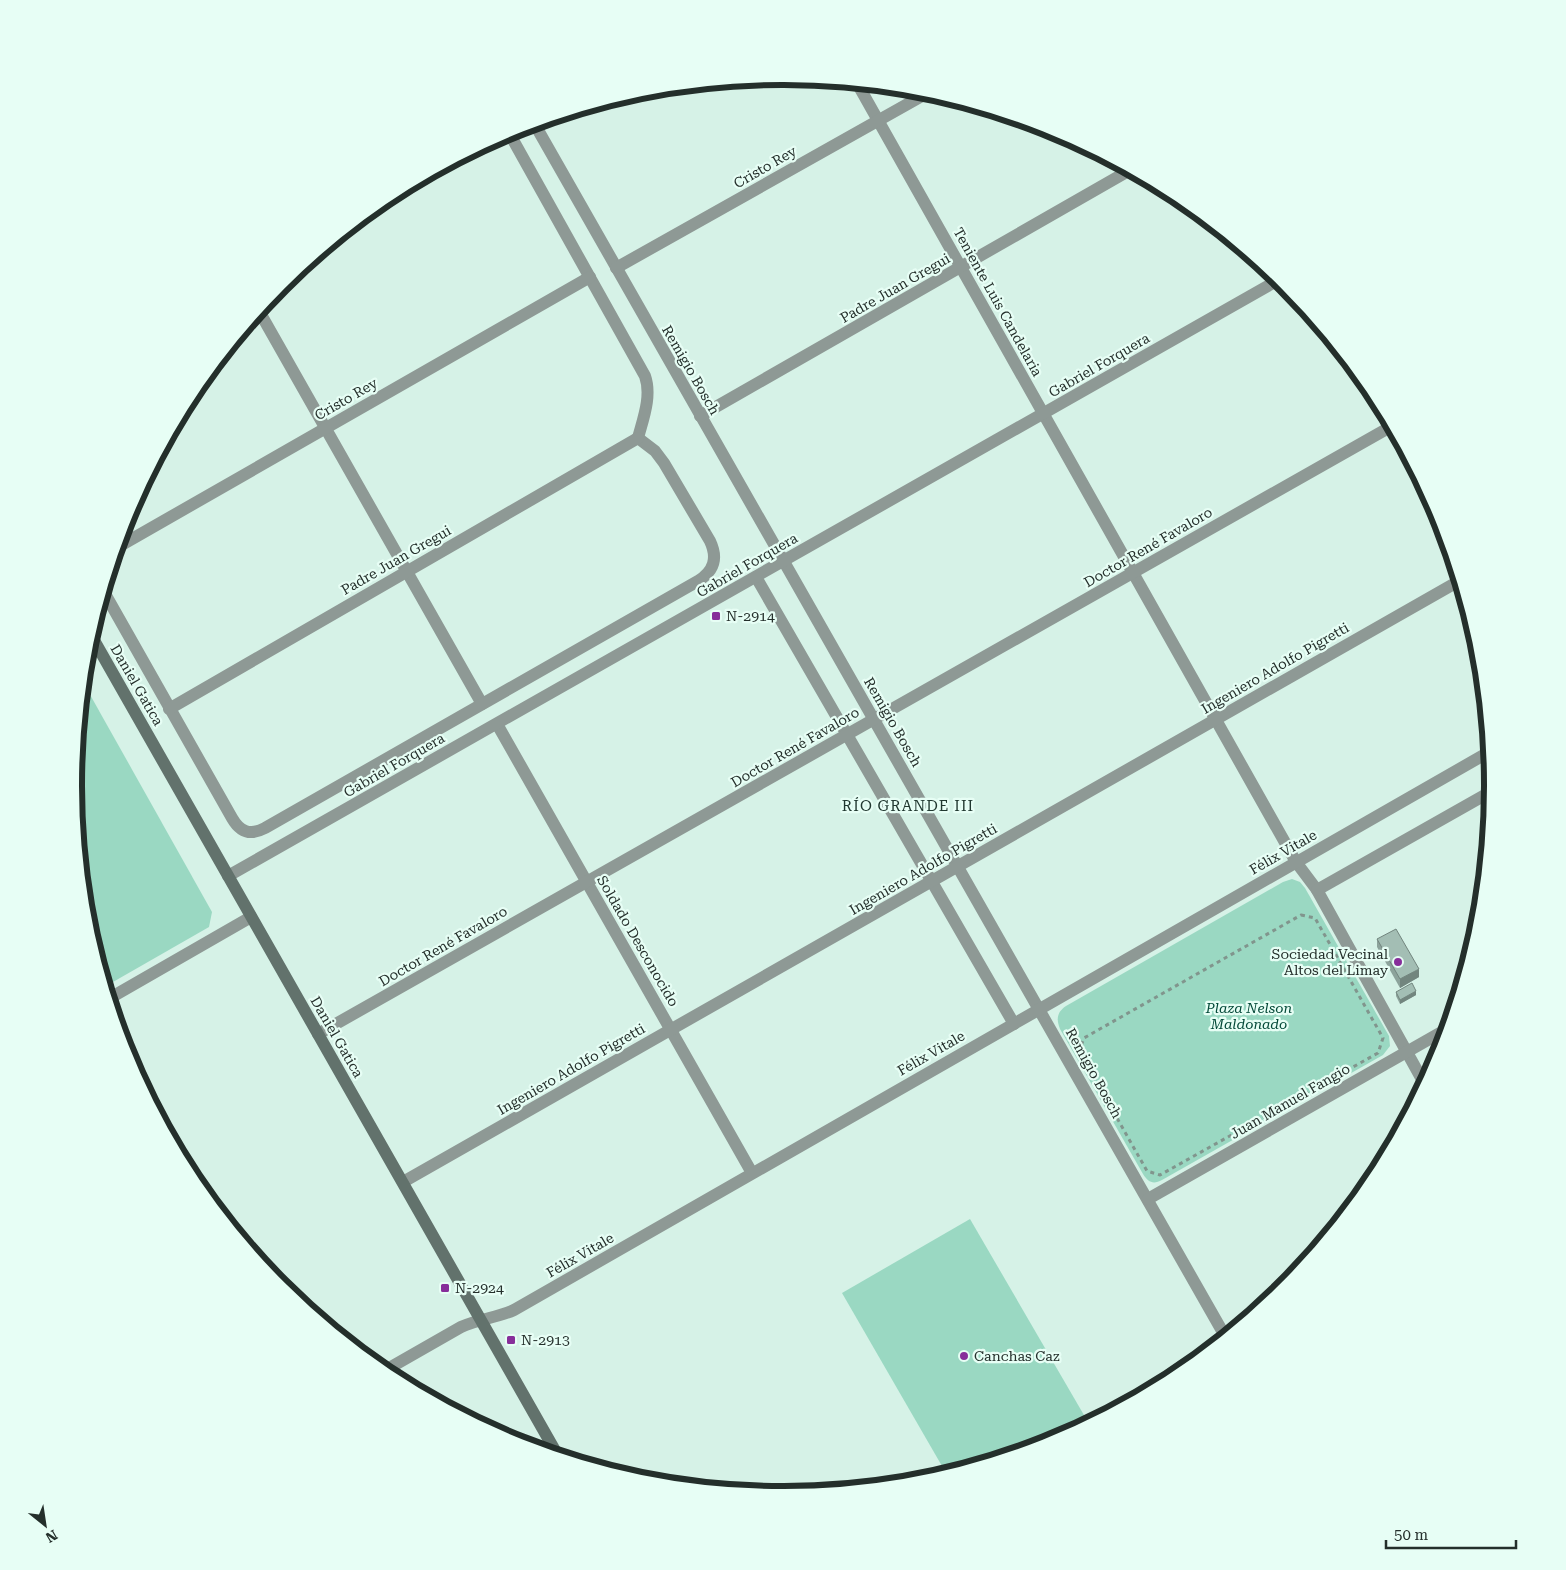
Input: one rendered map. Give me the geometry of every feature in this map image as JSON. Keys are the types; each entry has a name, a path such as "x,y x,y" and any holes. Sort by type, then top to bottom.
{"main road":[{"name":"Daniel Gatica","path":"97,645 552,1446"}],"street":[{"name":"Teniente Luis Candelaria","path":"860,89 1296,862 1316,890 1420,1075"},
{"name":"Cristo Rey","path":"616,268 919,98"},
{"name":"Remigio Bosch","path":"538,130 783,562 1040,1008 1222,1331"},
{"path":"512,139 642,369 647,383 647,397 638,438"},
{"name":"Padre Juan Gregui","path":"700,416 1124,173"},
{"name":"Cristo Rey","path":"127,541 590,277"},
{"name":"Gabriel Forquera","path":"228,876 1272,284"},
{"path":"262,317 482,704"},
{"name":"Doctor René Favaloro","path":"318,1034 1386,429"},
{"name":"Padre Juan Gregui","path":"169,709 638,438"},
{"name":"Gabriel Forquera","path":"247,832 254,832 265,828 708,574 712,568 715,555 710,542 664,463 655,451 638,438"},
{"path":"756,577 1014,1024"},
{"name":"Ingeniero Adolfo Pigretti","path":"402,1182 1454,584"},
{"name":"Daniel Gatica","path":"108,599 232,818 238,827 247,832"},
{"name":"Soldado Desconocido","path":"497,724 752,1173"},
{"name":"Félix Vitale","path":"393,1366 470,1323 514,1310 1483,756"},
{"path":"1316,890 1484,796"},
{"path":"115,995 251,917"},
{"name":"Juan Manuel Fangio","path":"1148,1199 1437,1034"}],"path":[{"path":"1301,915 1315,918 1383,1038 1378,1053 1160,1175 1147,1171 1079,1051 1084,1038 1301,915"}],"green space":[{"path":"88,692 212,912 209,927 111,983 96,922 88,876 84,831 82,785"},
{"name":"Plaza Nelson Maldonado","path":"1292,879 1300,882 1305,888 1389,1036 1390,1046 1383,1055 1162,1180 1151,1182 1143,1174 1060,1029 1058,1022 1059,1013 1066,1006 1283,882"},
{"name":"Canchas Caz","path":"970,1219 1085,1417 1008,1448 942,1467 842,1293"}],"building":[{"name":"Sociedad Vecinal Altos del Limay","path":"1396,929 1419,969 1400,979 1377,939"},
{"path":"1412,983 1416,991 1400,1000 1396,992"}],"place":[{"name":"N-2914","path":"716,616"},
{"name":"Sociedad Vecinal Altos del Limay","path":"1398,962"},
{"name":"N-2924","path":"445,1288"},
{"name":"N-2913","path":"511,1340"},
{"name":"Canchas Caz","path":"964,1356"}],"district":[{"name":"RÍO GRANDE III","path":"908,806"}]}
